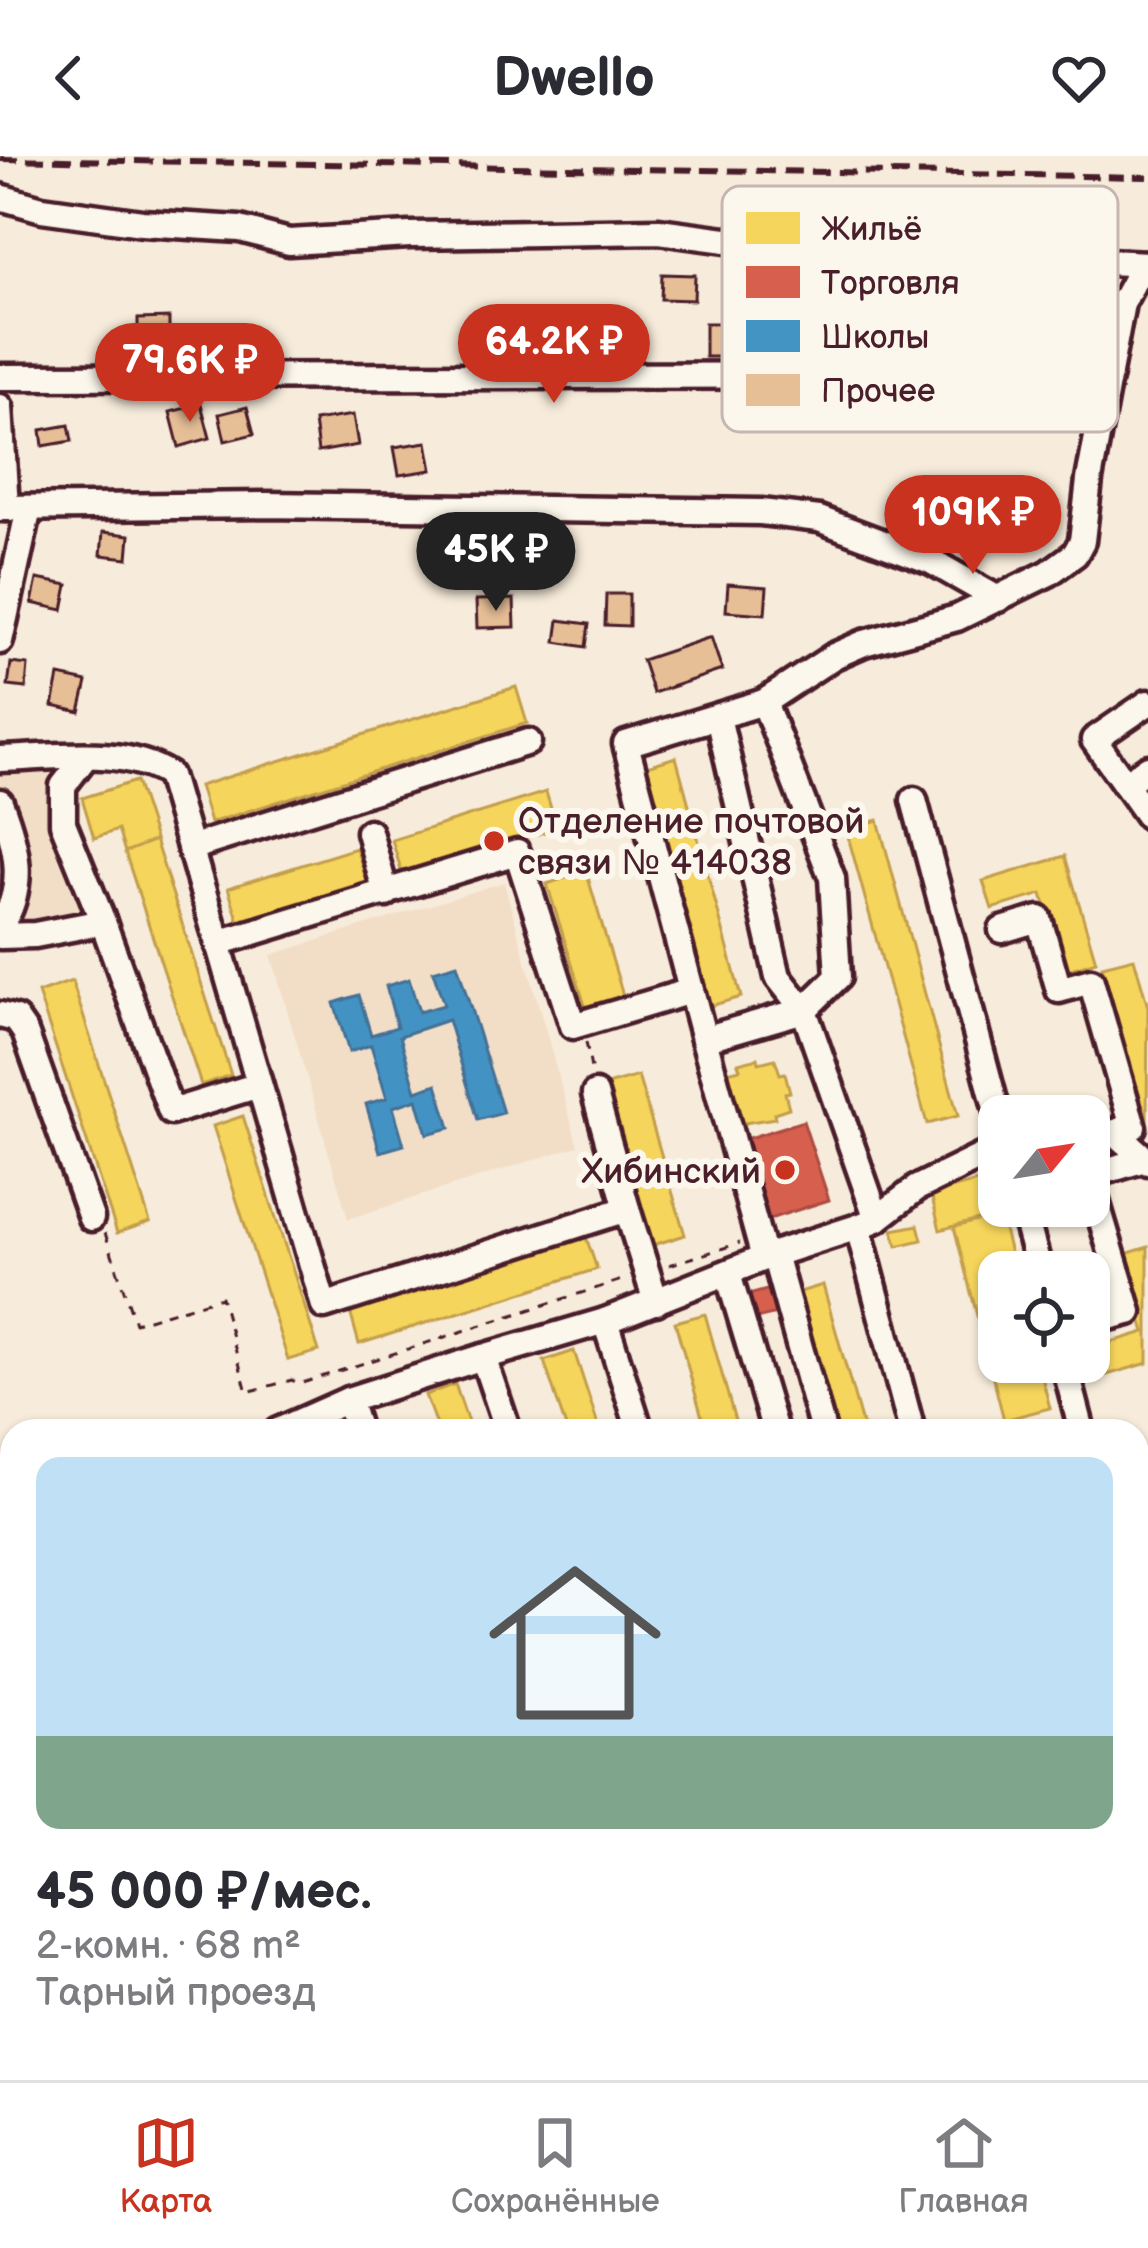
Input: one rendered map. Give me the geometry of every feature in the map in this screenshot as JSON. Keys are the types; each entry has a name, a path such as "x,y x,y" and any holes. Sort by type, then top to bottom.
{"street":[{"path":"0,196 42,209 240,230 289,242 659,231 722,240"},
{"path":"1118,325 1122,303 1146,264"},
{"path":"0,377 722,376"},
{"path":"0,407 12,508 0,641"},
{"path":"819,1419 704,1039 626,744 764,702 835,656 893,634 957,618 1063,565 1082,541 1100,432"},
{"path":"12,508 266,505 761,512 819,519 931,561 998,599"},
{"path":"704,1039 804,1010 838,977 832,878 764,702"},
{"path":"1148,703 1094,740 1148,816"},
{"path":"718,717 778,977 804,1010 867,1223 909,1419"},
{"path":"190,848 528,742"},
{"path":"86,756 64,787 63,824 171,1112 259,1085"},
{"path":"0,759 86,756 141,761 169,775 324,1306 627,1209"},
{"path":"1125,784 1148,769"},
{"path":"914,800 993,1095"},
{"path":"0,802 18,877 17,893 0,932 35,935 103,922"},
{"path":"369,832 386,894"},
{"path":"218,943 517,852 572,1026 691,991"},
{"path":"1002,930 1040,920 1059,990 1091,981 1132,1127 1115,1132 1146,1161"},
{"path":"0,1015 16,1019 25,1031 91,1218"},
{"path":"595,1094 656,1302"},
{"path":"305,1419 348,1400 656,1302 728,1274 766,1249 867,1223 917,1188 978,1158"},
{"path":"1110,1170 1146,1161"},
{"path":"1104,1227 1129,1312 1110,1317"},
{"path":"728,1274 772,1419"},
{"path":"604,1321 636,1419"},
{"path":"483,1358 504,1419"},
{"path":"1069,1383 1079,1419"},
{"path":"348,1400 354,1419"}],"path":[{"path":"591,1020 586,1040 595,1094"},
{"path":"91,1218 100,1216 135,1323 221,1297 247,1392 292,1380 299,1384 647,1272 766,1249"}],"shaded area":[{"path":"0,765 62,765 86,912 0,941"},
{"path":"504,882 578,1146 348,1219 271,955"}],"building: Жильё":[{"path":"516,687 527,723 210,823 199,786"},
{"path":"676,757 741,997 707,1007 641,768"},
{"path":"136,781 156,842 125,852 118,830 94,838 82,798"},
{"path":"546,792 557,828 403,877 392,840"},
{"path":"878,820 958,1116 927,1124 846,829"},
{"path":"155,840 231,1075 201,1085 125,852"},
{"path":"356,848 369,886 240,925 228,888"},
{"path":"1065,856 1096,961 1065,971 1042,894 992,909 983,881"},
{"path":"586,871 624,999 587,1012 547,884"},
{"path":"1134,958 1148,1007 1147,1121 1102,966"},
{"path":"72,981 150,1222 117,1233 38,993"},
{"path":"758,1058 759,1063 775,1059 780,1074 785,1073 789,1108 774,1113 775,1118 738,1124 723,1073"},
{"path":"638,1076 685,1235 650,1246 603,1086"},
{"path":"243,1116 319,1351 288,1360 213,1126"},
{"path":"978,1182 978,1220 940,1230 931,1194"},
{"path":"978,1221 978,1227 1003,1227 1009,1251 978,1251 978,1320 954,1227"},
{"path":"918,1225 922,1240 897,1246 893,1230"},
{"path":"585,1234 597,1269 359,1344 349,1308"},
{"path":"1148,1247 1148,1363 1110,1374 1110,1343 1145,1332 1122,1255"},
{"path":"823,1285 861,1419 828,1419 793,1294"},
{"path":"705,1314 735,1419 703,1419 675,1322"},
{"path":"574,1351 596,1419 563,1419 544,1361"},
{"path":"994,1383 1043,1383 1050,1408 1004,1419"},
{"path":"455,1384 467,1419 434,1419 425,1395"}],"building: Торговля":[{"name":"Хибинский","path":"803,1121 829,1200 766,1220 742,1140"},
{"path":"770,1289 777,1314 752,1320 745,1296"}],"building: Школы":[{"path":"457,964 503,1113 478,1120 448,1020 400,1036 416,1091 437,1084 450,1128 427,1134 417,1099 393,1107 404,1145 380,1152 366,1104 387,1098 371,1045 349,1052 334,1003 359,995 371,1035 397,1027 386,986 409,979 419,1012 444,1005 433,971"}],"building: Прочее":[{"path":"662,274 695,275 694,300 661,299"},
{"path":"169,318 169,355 138,355 138,319"},
{"path":"544,319 545,347 513,348 512,320"},
{"path":"705,323 722,323 722,357 705,357"},
{"path":"201,404 210,438 179,447 170,412"},
{"path":"247,407 254,434 225,441 219,414"},
{"path":"353,415 358,445 318,452 314,421"},
{"path":"69,425 72,441 43,446 41,430"},
{"path":"427,442 432,470 399,475 394,447"},
{"path":"103,532 130,535 128,558 101,555"},
{"path":"37,579 68,585 63,610 32,603"},
{"path":"728,584 767,587 765,614 726,611"},
{"path":"606,594 629,594 629,626 605,625"},
{"path":"514,599 515,627 477,628 476,600"},
{"path":"559,620 589,624 586,647 556,642"},
{"path":"711,637 722,670 653,693 642,660"},
{"path":"11,663 28,665 26,688 8,686"},
{"path":"59,676 87,682 80,712 53,706"}],"railway":[{"path":"0,159 1148,177"}],"place":[{"name":"Отделение почтовой связи № 414038","path":"494,841"},
{"name":"Хибинский","path":"785,1170"}]}
